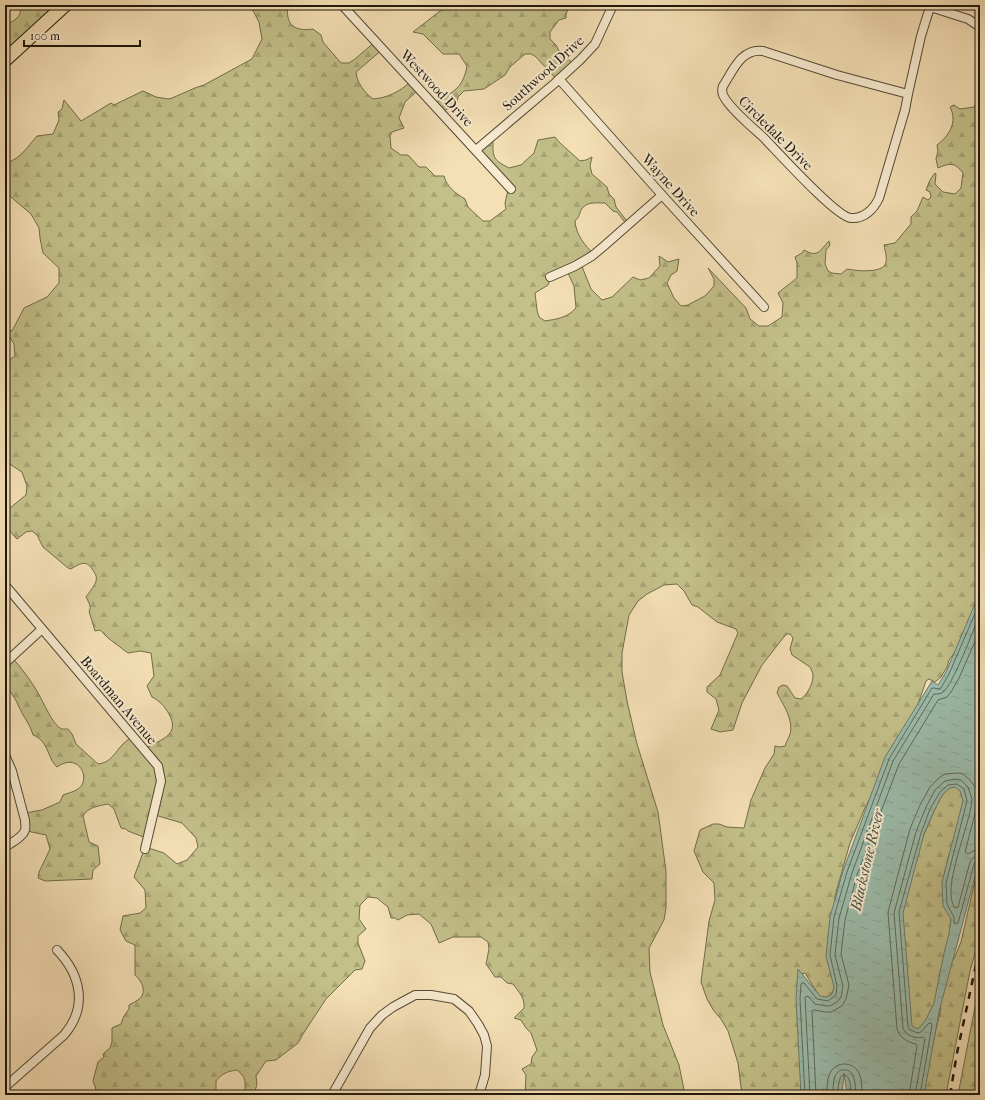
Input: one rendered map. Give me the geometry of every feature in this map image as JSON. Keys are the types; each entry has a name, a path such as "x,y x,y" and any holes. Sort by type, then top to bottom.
{"main road":[{"path":"5,60 65,5"}],"street":[{"name":"Westwood Drive","path":"342,5 511,189"},
{"name":"Southwood Drive","path":"476,150 581,59 595,44 613,5"},
{"path":"927,6 968,19 980,27"},
{"name":"Circledale Drive","path":"908,94 837,75 756,50 742,57 723,86 722,91 727,102 746,122 774,147 822,197 843,215 849,218 856,218 864,215 871,211 879,198 905,110 927,6"},
{"name":"Wayne Drive","path":"559,79 764,307"},
{"path":"550,277 575,266 592,256 662,195"},
{"name":"Boardman Avenue","path":"5,585 158,766 161,781 145,849"},
{"path":"5,663 42,629"},
{"path":"5,755 12,771 25,820 25,832 5,847"},
{"path":"5,1087 64,1035 74,1021 79,1004 78,985 72,968 57,950"},
{"path":"332,1095 370,1028 382,1015 415,995 454,999 469,1012 478,1024 484,1035 487,1046 485,1075 480,1095"}],"green space":[{"path":"20,5 56,5 5,60 5,25 19,16 21,9"},
{"path":"250,5 288,5 288,17 292,25 296,28 306,30 313,29 321,35 323,42 341,63 349,63 376,41 383,49 356,72 359,84 373,99 392,94 409,83 417,91 405,102 399,118 404,128 392,132 390,136 391,148 401,155 408,155 419,167 426,167 435,176 444,176 449,187 465,199 468,207 483,221 490,221 506,209 505,203 509,186 478,151 493,136 494,156 499,162 509,168 521,165 534,153 538,140 555,137 580,161 592,157 590,166 592,174 607,187 609,194 614,199 616,207 630,225 628,226 617,212 613,211 605,203 592,203 586,205 583,207 579,217 575,221 577,231 584,244 594,255 581,264 591,289 602,300 612,297 633,277 640,280 649,278 660,266 659,256 668,262 679,259 677,271 671,275 667,283 674,298 681,306 688,305 705,296 714,286 714,279 708,268 746,308 750,319 759,326 768,326 782,317 783,303 778,293 797,278 797,263 795,257 804,250 812,253 818,252 829,241 830,245 826,250 825,264 828,271 832,273 841,274 847,269 862,271 882,268 886,263 884,245 895,243 911,224 911,217 917,211 923,197 928,200 931,197 930,192 926,190 935,173 935,184 943,192 955,194 961,188 963,173 960,169 952,164 938,168 936,159 938,151 937,145 948,133 953,123 950,107 954,105 960,109 974,107 979,93 978,87 980,86 980,606 963,641 949,660 941,677 935,682 929,679 926,681 910,727 874,790 850,843 835,896 833,926 835,988 828,999 820,997 805,973 801,974 809,1095 742,1095 738,1063 728,1031 707,999 701,982 709,921 715,900 714,883 703,872 694,851 700,830 713,824 744,828 751,800 765,768 774,754 775,746 785,746 790,734 791,729 789,718 777,693 779,687 783,685 787,686 795,698 801,699 811,686 813,674 810,667 792,655 790,649 793,638 790,634 787,634 762,665 742,703 733,730 720,732 711,729 719,710 716,699 707,692 707,687 720,675 738,633 736,629 717,622 698,607 692,605 684,591 677,584 664,585 647,594 638,601 629,615 622,653 622,672 637,744 658,812 666,871 666,908 664,920 649,948 650,972 663,1025 679,1065 685,1095 525,1095 526,1075 522,1069 531,1064 532,1057 537,1050 531,1033 521,1020 514,1018 524,1008 524,1001 521,995 513,984 507,983 501,977 495,977 486,964 489,949 488,942 481,937 453,937 439,943 431,924 419,914 407,915 398,920 391,918 388,907 377,898 368,897 360,905 359,919 366,929 358,936 358,943 365,961 362,969 355,970 326,999 298,1043 276,1060 266,1061 256,1076 257,1084 254,1095 246,1095 243,1076 237,1070 225,1073 216,1081 216,1090 219,1095 98,1095 93,1081 98,1062 104,1057 103,1054 110,1048 112,1042 112,1028 121,1024 129,1009 129,1005 138,1000 143,994 142,984 135,975 135,945 126,941 120,930 123,916 140,913 146,908 145,890 134,877 145,847 164,853 177,864 187,860 198,847 196,838 182,823 155,815 146,838 121,828 114,809 108,804 97,806 90,809 83,816 89,842 98,846 100,864 93,870 92,879 45,881 38,878 39,872 50,849 46,835 27,831 25,813 42,810 60,802 63,795 78,789 84,780 81,769 72,762 65,763 57,767 42,741 33,735 30,726 15,699 5,686 5,652 14,659 28,677 55,723 62,729 68,729 76,744 98,764 106,762 110,759 124,743 134,736 148,747 159,741 171,731 172,721 169,714 160,702 152,697 147,686 154,676 151,653 140,651 128,653 100,630 95,631 89,611 89,602 86,597 95,584 96,575 89,565 84,563 71,569 68,568 43,547 37,535 32,531 26,532 17,539 5,526 5,512 26,495 27,486 22,472 11,465 5,457 5,361 8,361 15,356 14,344 5,329 12,331 24,308 47,297 59,283 59,268 43,253 39,228 31,214 12,198 5,189 5,163 19,156 37,136 53,134 59,120 58,112 62,109 64,100 81,121 111,103 114,105 143,91 156,97 168,99 172,98 204,85 252,59 262,39 259,22","holes":["567,271 574,286 576,308 573,311 562,318 545,321 539,317 535,293 548,285 551,278"]},
{"path":"453,5 570,5 566,18 559,20 550,32 550,39 556,45 560,53 565,55 574,65 558,81 535,56 525,54 510,67 505,75 484,89 464,91 458,97 457,102 443,112 438,108 437,102 457,88 463,79 467,66 459,54 443,54 423,34 413,32 444,8"},
{"path":"953,783 960,784 963,801 955,840 948,858 944,876 951,919 948,964 954,959 961,942 977,872 980,841 980,936 970,971 946,1095 923,1095 941,1008 938,1002 915,1044 905,1019 900,916 919,846 938,802"},
{"path":"980,982 980,1095 958,1095 978,991"}],"water":[{"name":"Blackstone River","path":"980,592 980,858 939,1012 924,1095 847,1095 844,1073 842,1095 801,1095 796,999 798,969 820,996 827,997 832,994 834,987 826,956 830,917 843,871 885,757 932,681 938,685 946,672","holes":["955,787 960,791 963,801 942,882 943,906 951,919 949,934 934,1003 925,1021 918,1029 912,1026 903,913 924,834 934,811 943,794 950,788"]}],"railway":[{"path":"950,1095 957,1053 980,946"}]}
